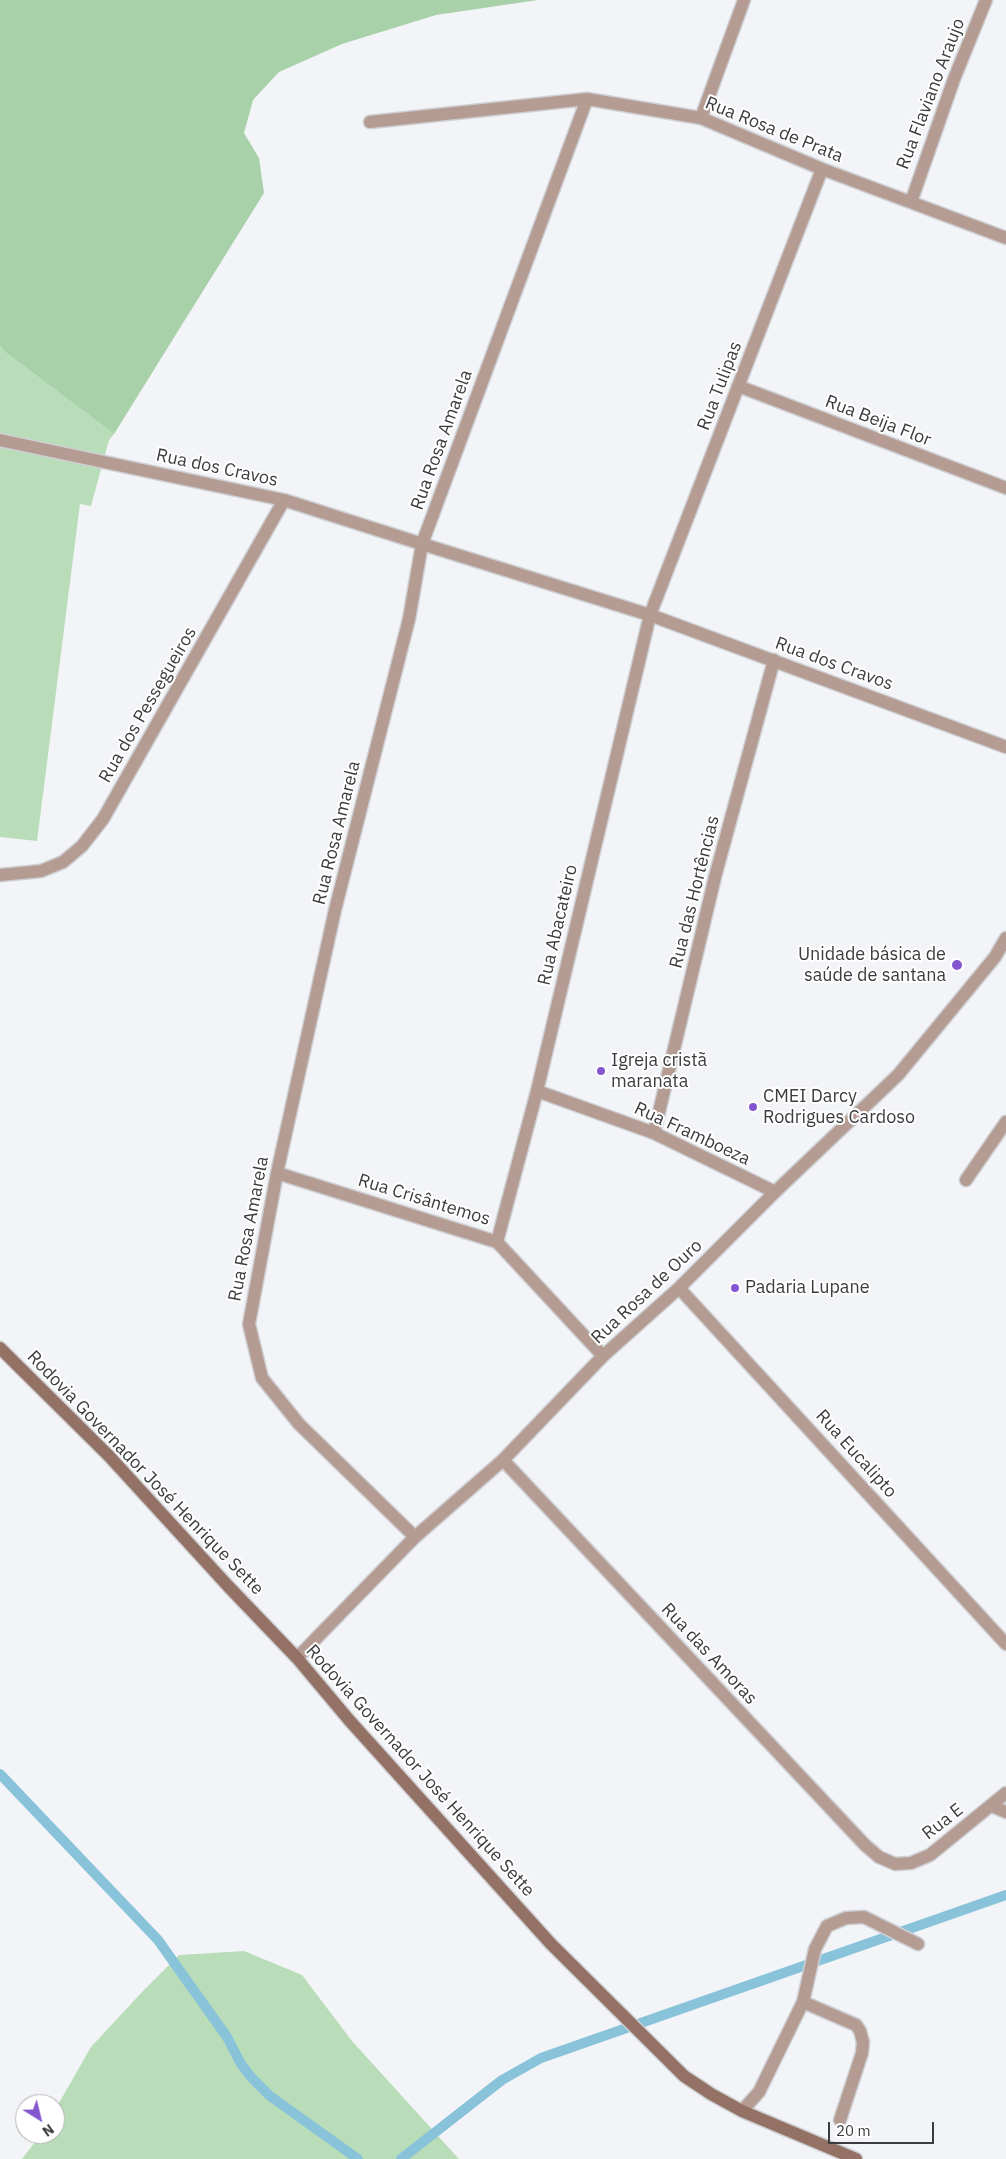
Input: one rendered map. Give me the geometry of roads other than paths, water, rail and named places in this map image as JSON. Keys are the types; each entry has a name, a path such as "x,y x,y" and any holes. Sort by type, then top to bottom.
{"main road":[{"name":"Rodovia Governador José Henrique Sette","path":"0,1348 109,1456 297,1658 348,1720 551,1944 684,2076 742,2111 856,2159"}],"street":[{"path":"701,118 744,0"},
{"name":"Rua Flaviano Araujo","path":"910,202 954,79 986,0"},
{"name":"Rua Rosa de Prata","path":"370,122 587,99 701,118 822,169 1006,238"},
{"name":"Rua Rosa Amarela","path":"416,1537 299,1424 262,1378 249,1324 277,1173 335,910 409,619 422,544 587,99"},
{"name":"Rua Tulipas","path":"650,615 822,169"},
{"name":"Rua Beija Flor","path":"738,386 1006,488"},
{"name":"Rua dos Cravos","path":"0,440 284,500 650,615 1006,747"},
{"name":"Rua dos Pessegueiros","path":"0,875 41,872 63,862 82,846 103,819 284,500"},
{"name":"Rua Abacateiro","path":"497,1242 537,1090 650,615"},
{"name":"Rua das Hortências","path":"654,1133 715,877 774,660"},
{"name":"Rua Rosa de Ouro","path":"297,1658 416,1537 503,1460 603,1356 679,1288 774,1192 898,1075 995,957 1006,938"},
{"name":"Rua Framboeza","path":"537,1090 654,1133 774,1192"},
{"path":"966,1180 1006,1122"},
{"name":"Rua Crisântemos","path":"277,1173 497,1242 603,1356"},
{"name":"Rua Eucalipto","path":"679,1288 1006,1644"},
{"name":"Rua das Amoras","path":"503,1460 865,1845 879,1856 895,1864"},
{"name":"Rua E","path":"895,1864 911,1863 930,1855 1006,1793"},
{"path":"992,1806 1006,1812"},
{"path":"742,2111 759,2092 803,2002 815,1949 827,1926 846,1918 864,1917 918,1944"},
{"path":"803,2002 856,2025 860,2031 863,2042 862,2053 840,2120"}],"waterway":[{"path":"0,1774 158,1940 227,2037 241,2064 251,2077 270,2096 358,2159"},
{"path":"401,2159 502,2080 541,2058 1006,1895"}],"place":[{"name":"Unidade básica de saúde de santana","path":"957,965"},
{"name":"Igreja cristã maranata","path":"601,1071"},
{"name":"CMEI Darcy Rodrigues Cardoso","path":"753,1107"},
{"name":"Padaria Lupane","path":"735,1288"}]}
